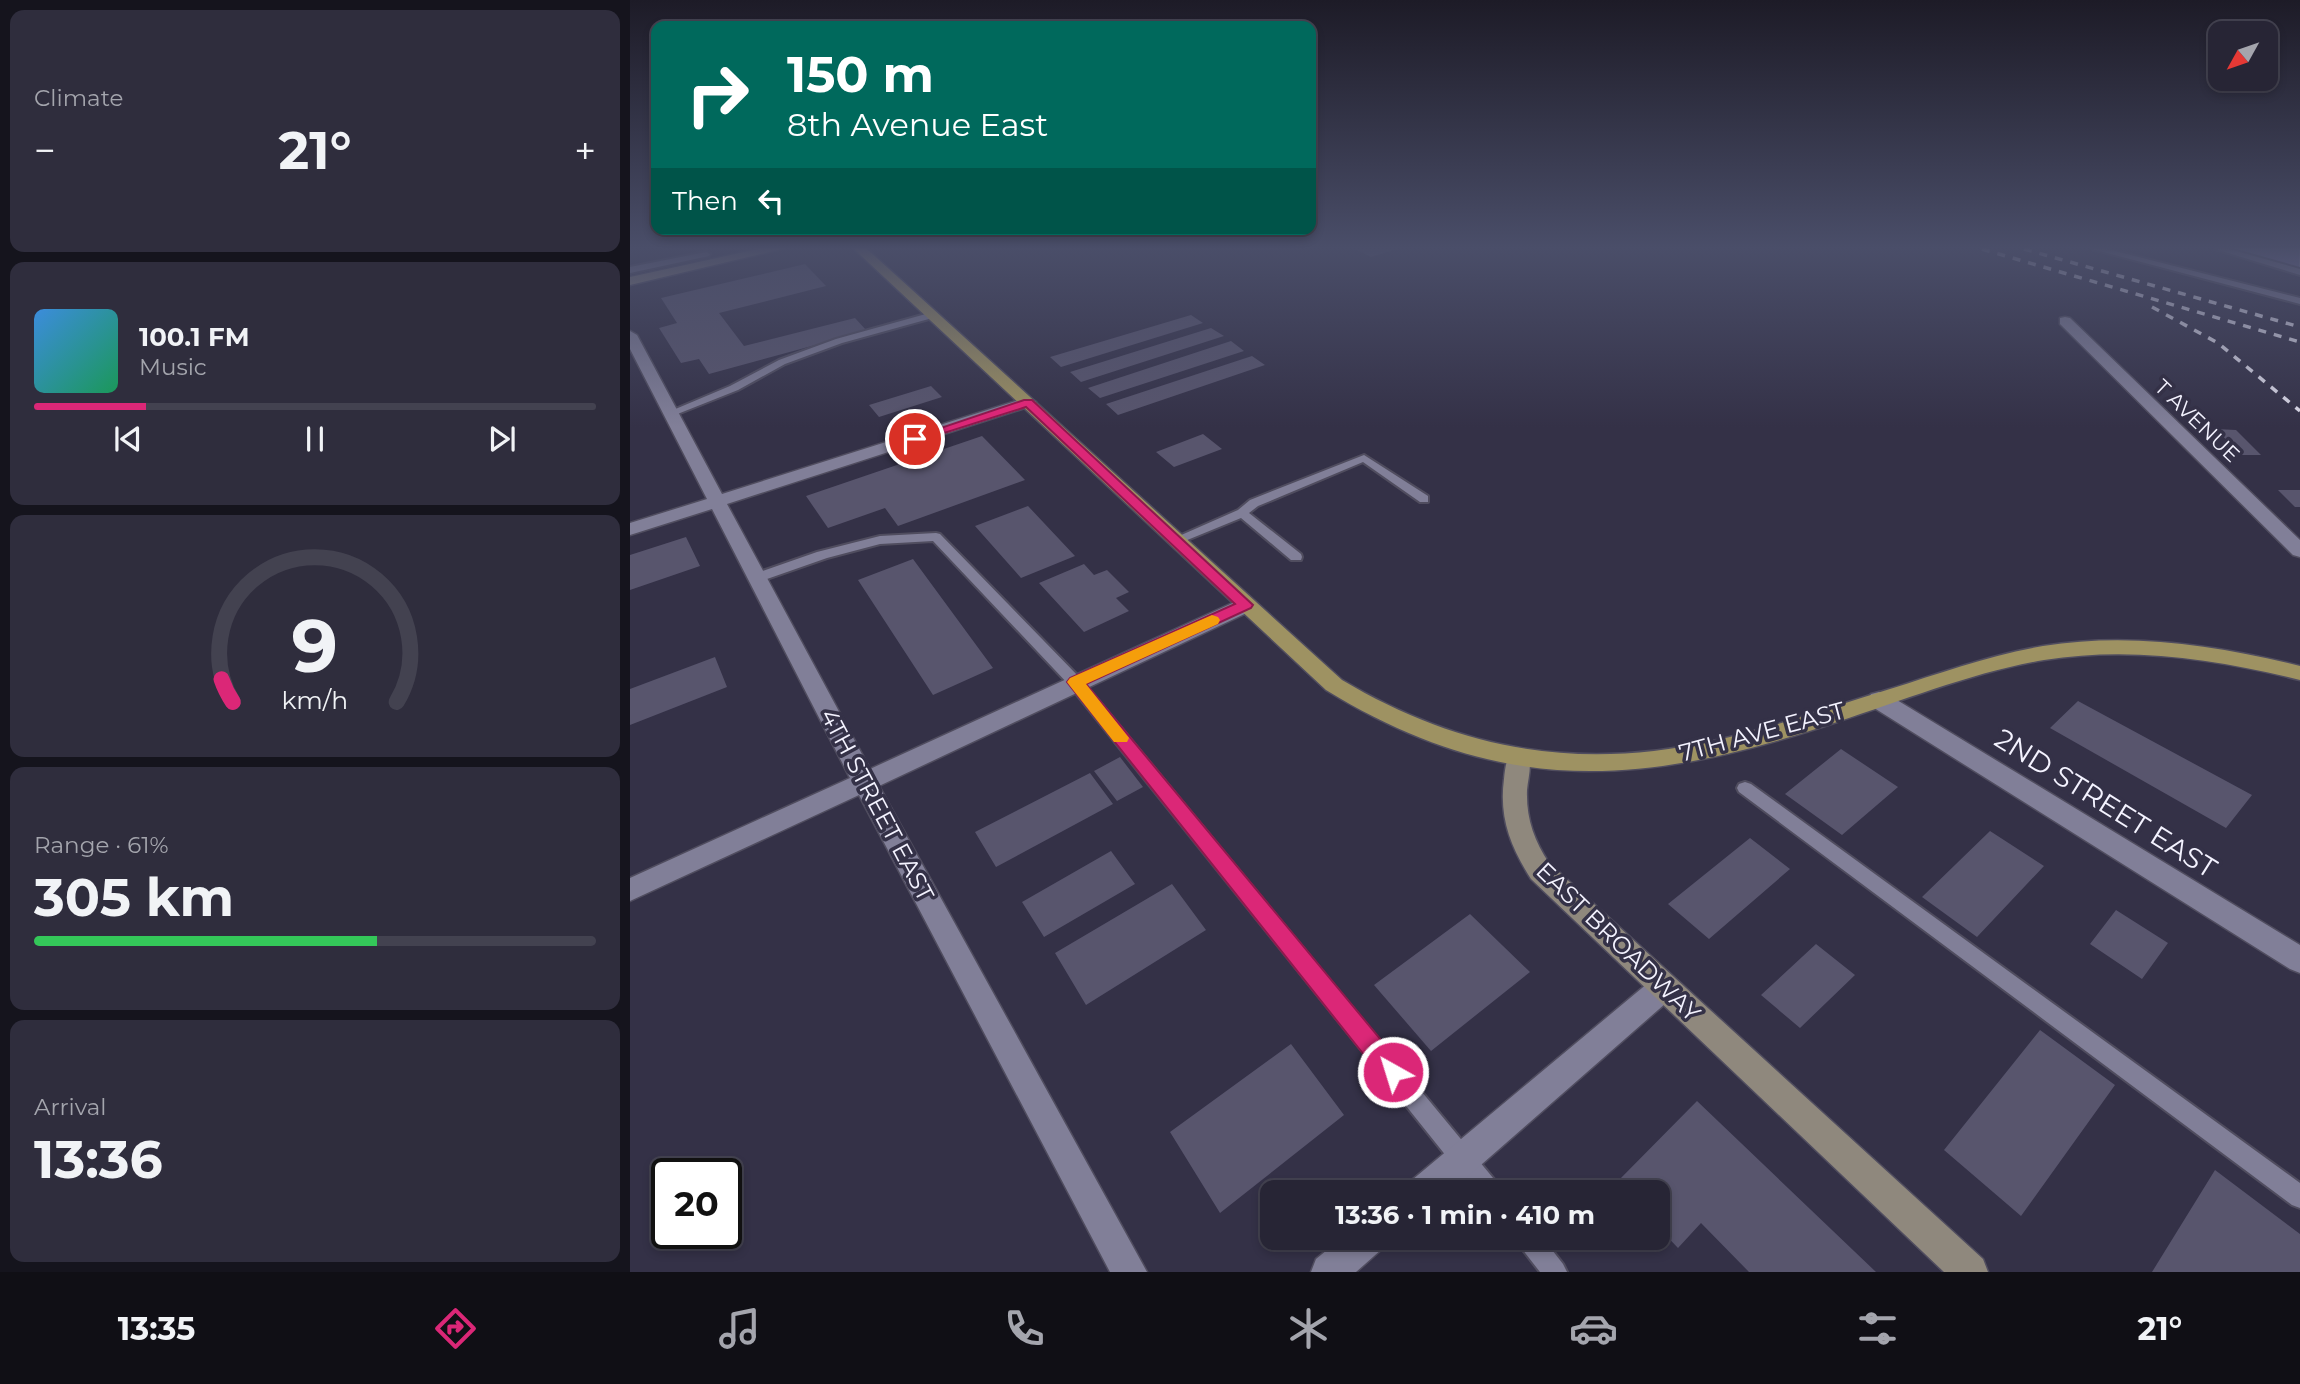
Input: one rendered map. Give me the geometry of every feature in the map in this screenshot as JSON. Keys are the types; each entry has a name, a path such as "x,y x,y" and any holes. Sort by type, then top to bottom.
{"main road":[{"path":"926,308 1311,666 1363,705 1397,723 1438,738 1519,758"},
{"name":"7TH AVE EAST","path":"1519,758 1604,762 1681,756 1748,740 2001,663 2081,649 2123,647 2207,653 2300,673"},
{"name":"EAST BROADWAY","path":"1519,758 1513,794 1514,814 1518,834 1540,871 1970,1272"}],"street":[{"name":"T AVENUE","path":"2065,321 2300,551"},
{"name":"4TH STREET EAST","path":"630,335 864,781 1129,1272"},
{"path":"630,529 1028,402"},
{"path":"630,890 1245,605"},
{"name":"2ND STREET EAST","path":"1879,700 2300,960"},
{"path":"1438,1180 1664,987"},
{"path":"1329,1272 1355,1250"}],"lane":[{"path":"671,413 734,388 782,362 839,341 933,315"},
{"path":"1176,540 1364,457 1424,499"},
{"path":"1242,513 1296,557"},
{"path":"756,578 822,555 880,540 936,537 1076,682 1480,1180"},
{"path":"1745,788 2300,1197"},
{"path":"1537,1250 1555,1272"}],"building":[{"path":"668,308 737,308 719,313 744,346 855,318 867,331 709,374 699,359 681,363 659,328 677,323"},
{"path":"1191,315 1203,323 1061,367 1050,357"},
{"path":"1211,328 1224,336 1081,382 1070,372"},
{"path":"1231,341 1244,351 1100,398 1088,388"},
{"path":"1252,356 1265,365 1118,415 1106,404"},
{"path":"931,386 942,397 879,417 869,405"},
{"path":"2216,429 2236,430 2261,455 2241,455"},
{"path":"1203,434 1222,449 1174,467 1156,452"},
{"path":"982,436 1025,480 898,526 885,508 828,528 806,496"},
{"path":"2278,490 2300,490 2300,507 2295,507"},
{"path":"1028,506 1075,556 1021,578 975,526"},
{"path":"686,537 700,566 630,590 630,555"},
{"path":"913,559 993,668 933,695 858,580"},
{"path":"1084,564 1094,575 1107,570 1129,592 1116,598 1129,611 1084,632 1039,583"},
{"path":"715,657 727,687 630,725 630,689"},
{"path":"2078,701 2252,795 2226,828 2050,728"},
{"path":"1841,749 1898,787 1842,835 1785,794"},
{"path":"1120,757 1143,787 1117,801 1094,771"},
{"path":"1090,773 1113,804 996,867 975,832"},
{"path":"1990,831 2044,866 1977,937 1922,897"},
{"path":"1750,838 1790,869 1709,939 1668,904"},
{"path":"1111,851 1135,884 1044,937 1022,902"},
{"path":"1172,884 1206,930 1086,1005 1055,953"},
{"path":"2116,910 2168,943 2142,979 2090,944"},
{"path":"1470,914 1530,972 1431,1051 1374,985"},
{"path":"1816,944 1855,975 1800,1028 1761,995"},
{"path":"2040,1030 2115,1085 2021,1216 1944,1150"},
{"path":"1291,1044 1344,1115 1220,1213 1170,1132"},
{"path":"1697,1101 1876,1272 1749,1272 1701,1223 1678,1248 1670,1240 1670,1180 1619,1180"},
{"path":"2215,1170 2300,1234 2300,1272 2152,1272"}],"railway":[{"path":"2154,308 2218,343 2300,411"},
{"path":"2185,308 2300,342"},
{"path":"2234,308 2300,327"}],"slow traffic":[{"path":"1120,738 1076,682 1212,620"}],"route":[{"path":"915,439 1028,402 1245,605 1076,682 1393,1072"}]}
